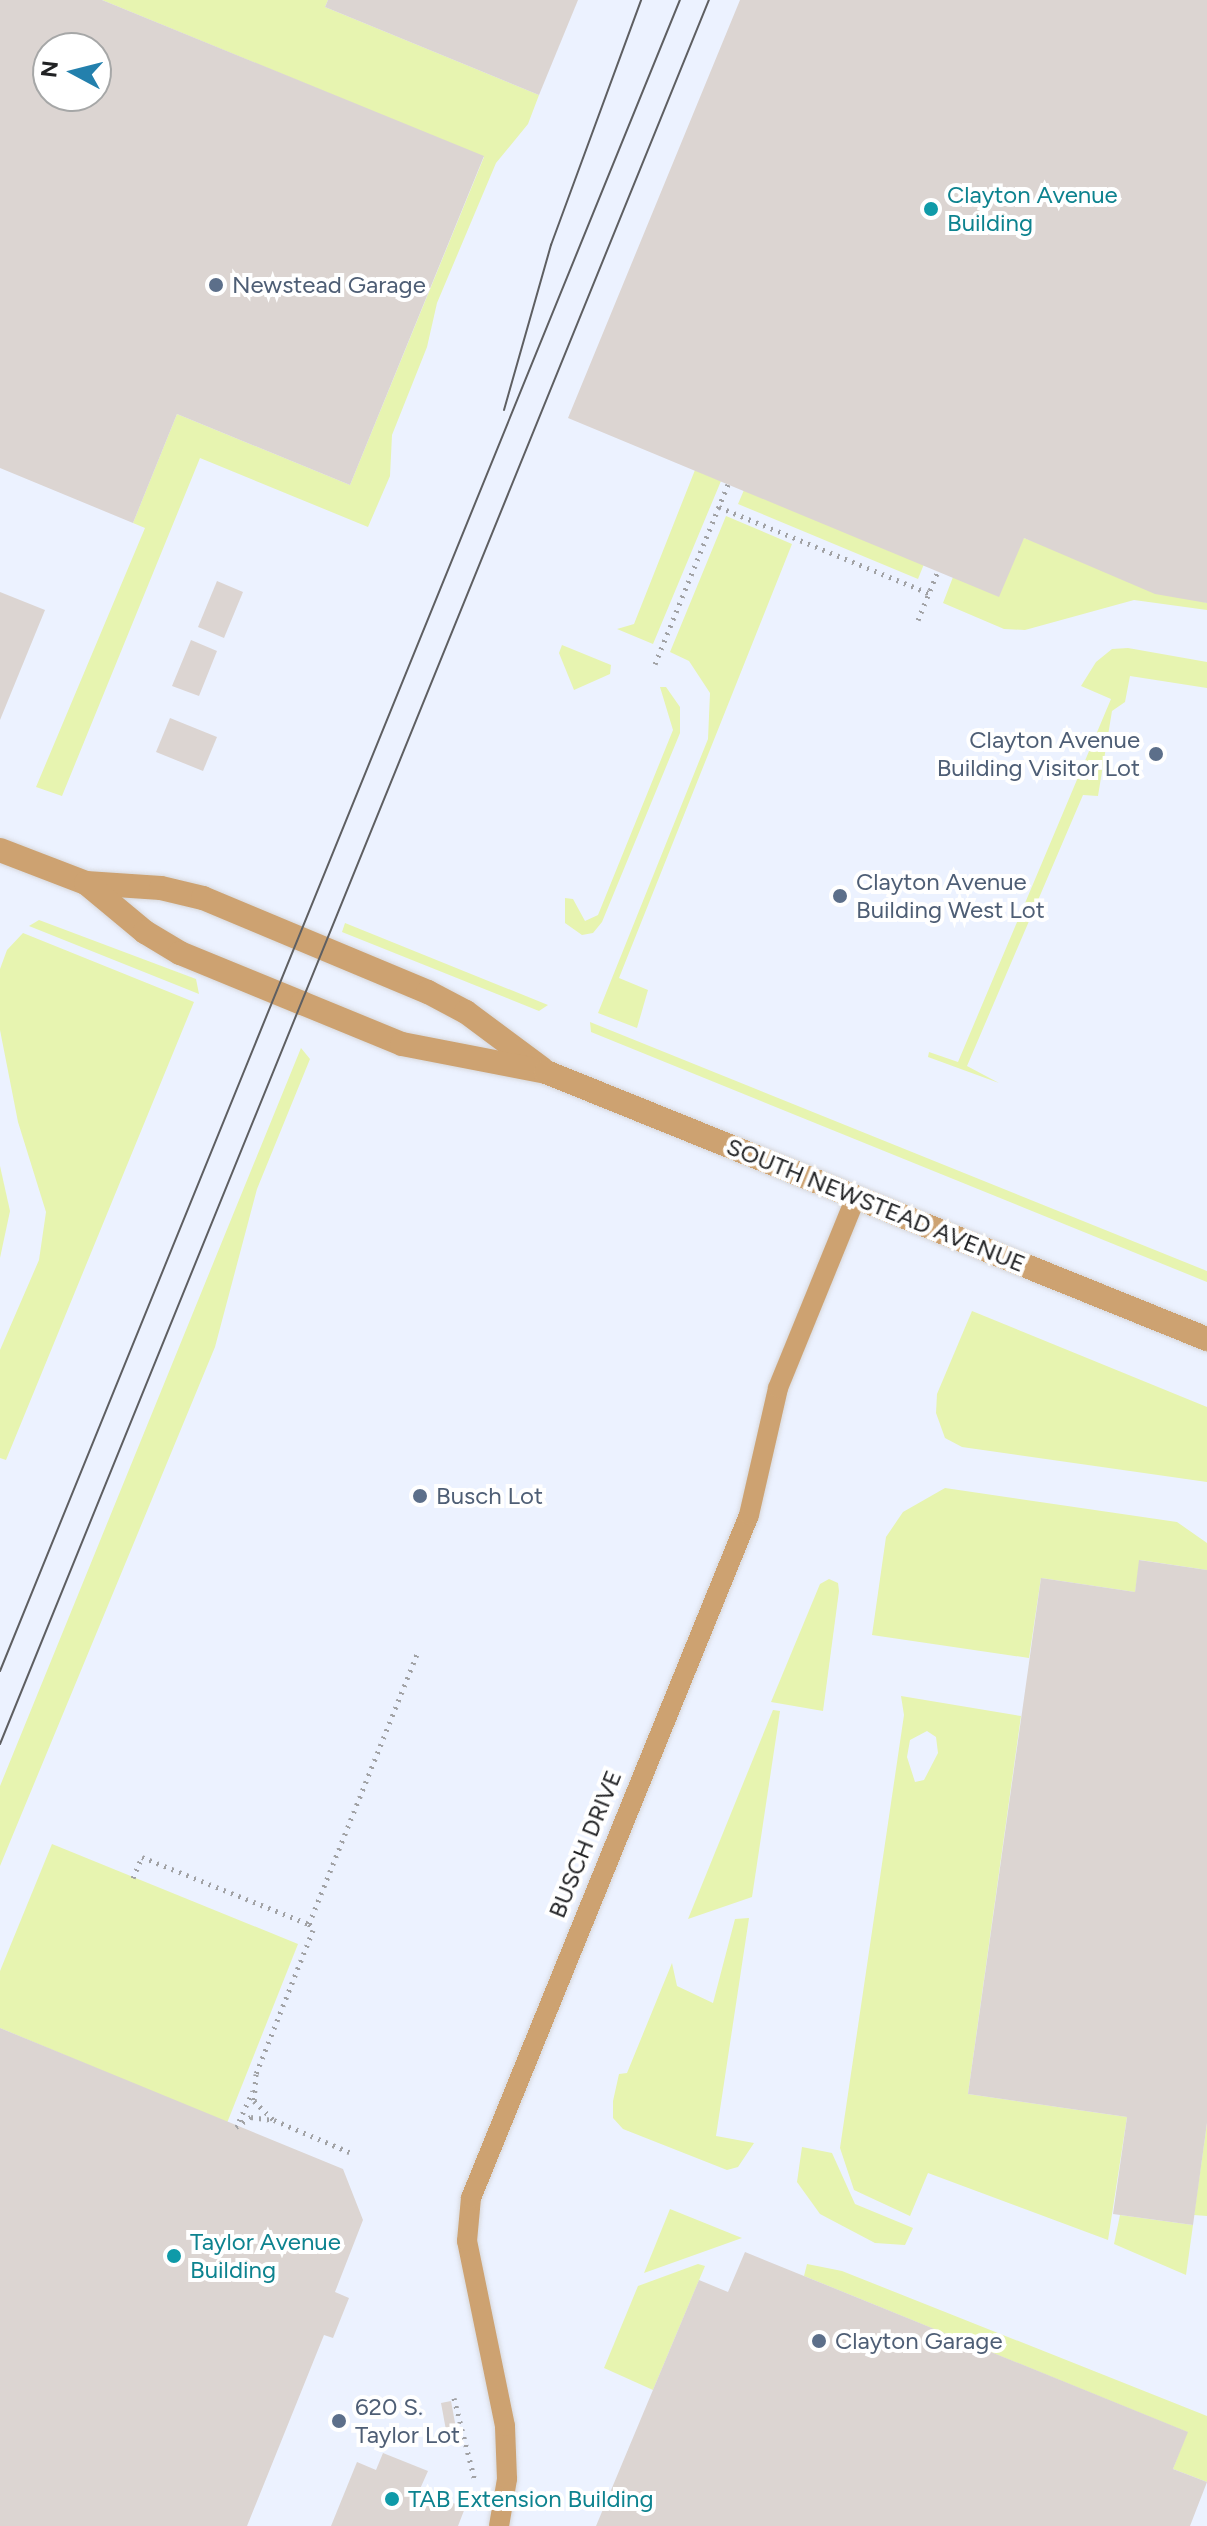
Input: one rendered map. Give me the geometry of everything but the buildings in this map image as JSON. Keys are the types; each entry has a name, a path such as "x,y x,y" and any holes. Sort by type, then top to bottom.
{"street":[{"name":"SOUTH NEWSTEAD AVENUE","path":"0,850 86,883 161,888 217,904 428,992 466,1012 546,1072"},
{"name":"SOUTH NEWSTEAD AVENUE","path":"86,883 145,932 180,953 402,1044 546,1072 1207,1339"}],"lane":[{"name":"BUSCH DRIVE","path":"499,2526 507,2479 505,2426 467,2241 471,2198 749,1515 778,1388 856,1197"}],"path":[{"path":"655,664 728,484"},
{"path":"719,507 929,593"},
{"path":"918,620 938,571"},
{"path":"309,1924 417,1654"},
{"path":"133,1878 142,1857 309,1924 313,1930 238,2124 274,2120"},
{"path":"253,2091 260,2110 274,2120 349,2152"},
{"path":"454,2398 468,2468 478,2485"}],"shaded area":[{"path":"0,0 1207,0 1207,2526 0,2526"}],"green space":[{"path":"102,0 328,0 325,7 539,95 528,124 496,163 437,303 427,347 392,435 390,476 368,527 200,458 62,796 36,787 145,528 133,523 177,414 350,485 484,157"},
{"path":"695,470 721,481 653,644 617,629 634,624"},
{"path":"744,490 924,564 918,579 738,504"},
{"path":"726,516 792,544 619,978 648,990 637,1028 598,1013 708,739 710,693 689,661 670,652"},
{"path":"1024,538 1207,603 1207,610 1134,600 1025,630 1004,629 943,603 953,577"},
{"path":"562,645 611,665 610,674 574,690 559,653"},
{"path":"1128,648 1207,662 1207,688 1130,676 1125,702 1112,711 1098,796 1083,795 967,1066 999,1083 928,1057 929,1052 958,1062 1111,699 1081,686 1096,662 1112,649"},
{"path":"660,687 666,687 680,707 680,733 602,922 593,933 582,935 565,923 565,898 573,899 585,921 598,915 673,730"},
{"path":"39,920 196,979 199,994 29,926"},
{"path":"345,923 548,1005 539,1011 342,932"},
{"path":"23,933 194,1002 6,1460 0,1458 0,1350 39,1260 46,1212 18,1122 0,1030 0,969 7,950"},
{"path":"590,1022 1207,1271 1207,1282 591,1032"},
{"path":"301,1048 310,1059 257,1189 215,1347 0,1866 0,1786"},
{"path":"0,1166 10,1211 0,1258"},
{"path":"972,1311 1207,1407 1207,1482 962,1447 945,1438 936,1413 937,1394"},
{"path":"945,1488 1177,1522 1207,1543 1207,1570 1140,1560 1135,1592 1041,1578 1029,1658 872,1635 886,1537 903,1512"},
{"path":"829,1579 838,1583 839,1591 823,1711 771,1702 820,1584"},
{"path":"901,1696 1021,1716 968,2094 1127,2117 1108,2240 928,2173 910,2216 854,2190 840,2148 904,1715","holes":["927,1731 936,1737 938,1753 924,1780 915,1782 907,1757 910,1740"]},
{"path":"773,1710 780,1711 752,1897 688,1919"},
{"path":"52,1844 298,1944 227,2123 0,2028 0,1971"},
{"path":"749,1918 716,2136 754,2143 738,2167 727,2170 623,2129 613,2118 613,2101 619,2074 627,2073 672,1963 677,1986 713,2003 735,1919"},
{"path":"1207,2123 1207,2216 1194,2215"},
{"path":"802,2147 832,2153 855,2204 913,2228 905,2245 875,2243 820,2214 797,2182"},
{"path":"670,2209 742,2238 644,2273"},
{"path":"1120,2215 1193,2225 1186,2275 1114,2244"},
{"path":"698,2264 705,2266 653,2390 604,2368 638,2286"},
{"path":"807,2264 842,2271 1207,2416 1207,2482 1173,2469 1187,2432 804,2276"}],"tram line":[{"path":"504,410 551,245 641,0"},
{"path":"0,1671 680,0"},
{"path":"0,1744 709,0"}],"place":[{"name":"Clayton Avenue Building","path":"931,209"},
{"name":"Newstead Garage","path":"216,285"},
{"name":"Clayton Avenue Building Visitor Lot","path":"1156,754"},
{"name":"Clayton Avenue Building West Lot","path":"840,896"},
{"name":"Busch Lot","path":"420,1496"},
{"name":"Taylor Avenue Building","path":"174,2256"},
{"name":"Clayton Garage","path":"819,2341"},
{"name":"620 S. Taylor Lot","path":"339,2421"},
{"name":"TAB Extension Building","path":"392,2499"}]}
